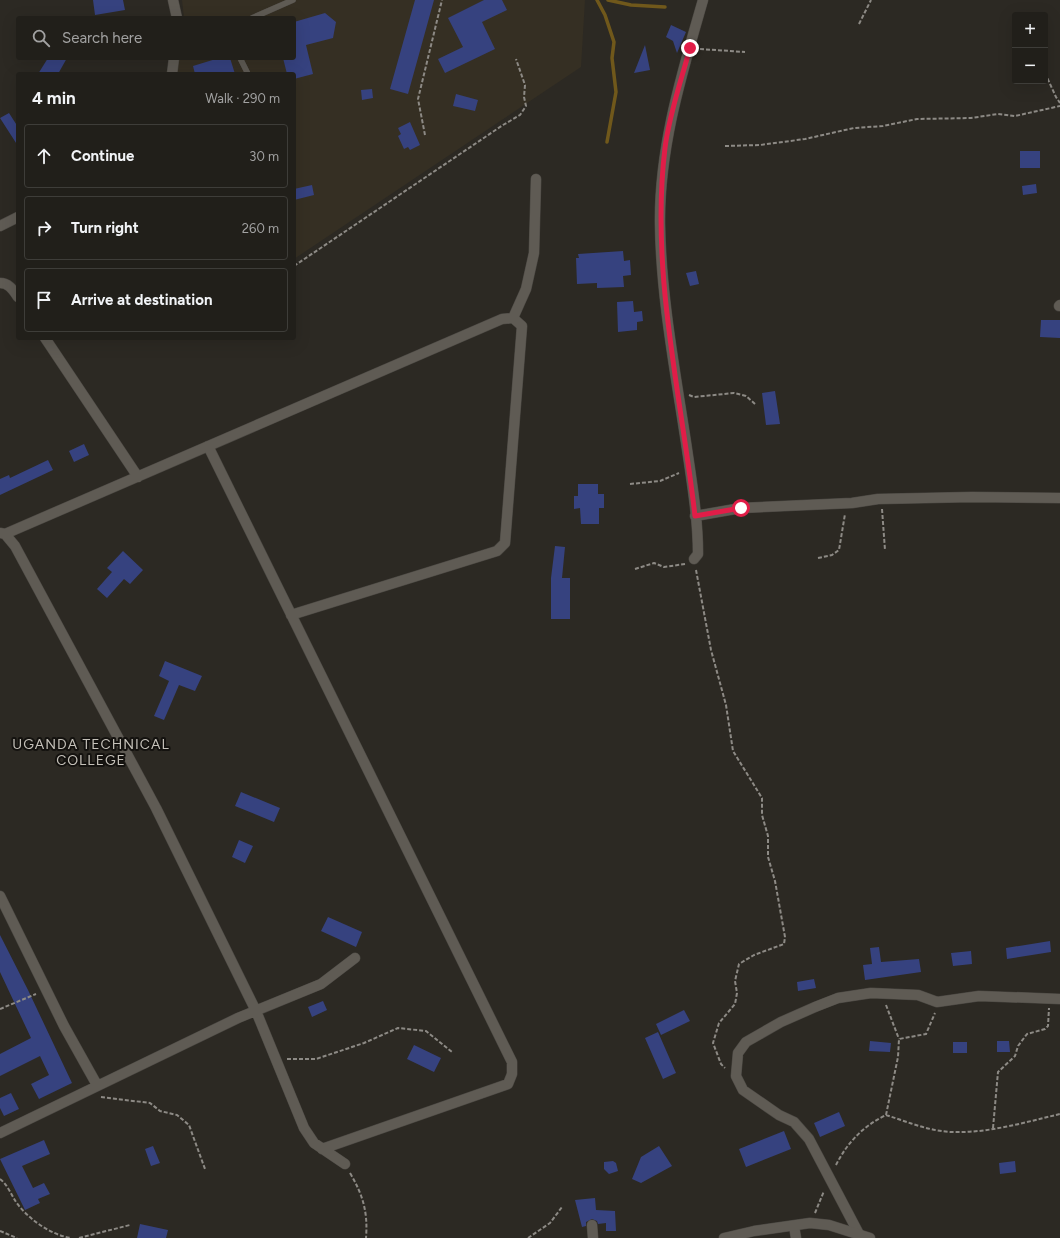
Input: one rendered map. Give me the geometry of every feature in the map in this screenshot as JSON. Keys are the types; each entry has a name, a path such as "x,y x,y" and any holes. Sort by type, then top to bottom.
{"street":[{"path":"173,0 177,16"},
{"path":"694,559 698,554 695,516 690,468 665,301 660,224 665,148 690,48 704,0"},
{"path":"172,72 174,60"},
{"path":"513,318 526,289 534,253 536,179"},
{"path":"0,226 16,218"},
{"path":"0,283 4,283 12,288 16,294"},
{"path":"291,615 497,551 505,544 522,326 513,318 502,319 138,477 2,534 15,546 114,729 256,1010 304,1128 314,1143 344,1164"},
{"path":"46,340 138,477"},
{"path":"208,446 512,1062 512,1074 508,1084 322,1149"},
{"path":"695,516 741,508 852,503 878,499 972,497 1060,498"},
{"path":"0,896 64,1026 97,1085"},
{"path":"0,1133 85,1090 256,1010 321,984 355,958"},
{"path":"858,1234 809,1139 794,1122 779,1115 743,1090 736,1076 738,1053 746,1042 781,1022 838,998 882,994 918,995 937,1002 979,996 1060,999"},
{"path":"724,1238 754,1231 810,1223 829,1225 870,1238"},
{"path":"592,1225 594,1238"},
{"path":"794,1226 796,1238"}],"lane":[{"path":"257,16 293,0"},
{"path":"241,60 247,72"}],"path":[{"path":"425,135 418,99 442,0"},
{"path":"859,24 871,0"},
{"path":"690,48 745,52"},
{"path":"296,265 502,125 520,115 526,106 524,97 525,85 516,60"},
{"path":"1048,80 1060,103"},
{"path":"725,146 760,145 805,139 854,128 883,126 918,119 971,118 998,114 1014,116 1060,106"},
{"path":"678,391 694,397 734,393 746,396 755,404"},
{"path":"630,484 660,481 690,468"},
{"path":"878,499 882,506 885,550"},
{"path":"818,558 832,555 839,550 845,514 852,503"},
{"path":"635,568 654,563 664,567 685,564 694,559 711,650 726,705 732,751 762,798 762,815 768,836 768,857 785,937 784,944 754,955 739,964 735,981 737,993 735,1004 719,1023 713,1044 716,1056"},
{"path":"0,1009 46,990"},
{"path":"882,994 899,1039 898,1057 886,1115"},
{"path":"993,1129 998,1072 1015,1056 1018,1046 1026,1034 1045,1029 1048,1026 1048,999"},
{"path":"899,1039 926,1034 933,1022 937,1002"},
{"path":"276,1059 316,1059 364,1043 398,1028 426,1031 452,1052"},
{"path":"85,1090 107,1099 150,1104 160,1111 177,1115 189,1125 205,1169"},
{"path":"810,1223 829,1177 844,1148 870,1123 886,1115 919,1126 954,1132 993,1129 1060,1114"},
{"path":"344,1164 361,1191 367,1220 366,1238"},
{"path":"0,1179 18,1204 29,1215 61,1236 71,1238"},
{"path":"528,1238 550,1223 562,1207"},
{"path":"79,1238 130,1225"},
{"path":"0,1231 17,1238"}],"shaded area":[{"path":"182,0 585,0 581,67 296,258 296,72 173,72 179,60 296,60 296,16 184,16"}],"building":[{"path":"93,0 123,0 125,10 95,15"},
{"path":"415,0 434,0 408,94 390,89"},
{"path":"484,0 502,0 507,10 482,22 495,49 445,73 438,59 463,47 448,18"},
{"path":"325,13 336,22 333,38 306,45 313,74 296,78 296,72 286,72 284,60 296,60 296,21"},
{"path":"671,25 686,32 677,53 673,41 666,37"},
{"path":"645,45 650,70 634,73"},
{"path":"47,60 66,60 59,72 39,72"},
{"path":"212,60 231,60 234,72 194,72 193,66"},
{"path":"372,89 373,98 362,100 361,90"},
{"path":"456,94 478,100 475,111 453,106"},
{"path":"9,113 16,124 16,143 0,118"},
{"path":"410,122 420,145 410,150 408,147 404,149 398,136 401,134 398,128"},
{"path":"1020,151 1040,151 1040,168 1020,168"},
{"path":"1036,184 1037,193 1023,195 1022,186"},
{"path":"312,185 314,195 296,200 296,189"},
{"path":"623,251 624,261 630,260 631,275 623,276 624,287 597,288 597,283 577,284 576,258 579,258 578,254"},
{"path":"696,271 699,284 690,286 686,273"},
{"path":"633,301 634,312 642,311 643,321 637,322 637,330 618,332 617,302"},
{"path":"1041,320 1060,320 1060,338 1040,337"},
{"path":"775,391 780,424 766,425 762,393"},
{"path":"84,444 89,455 74,462 69,451"},
{"path":"48,460 53,470 0,495 0,479 9,475 10,478"},
{"path":"578,484 598,484 598,494 604,494 604,508 599,508 599,524 581,524 580,508 574,509 574,496 578,496"},
{"path":"555,546 565,547 562,578 570,578 570,619 551,619 551,578"},
{"path":"123,551 143,570 130,584 124,579 107,598 97,589 112,572 107,568"},
{"path":"165,661 202,676 195,691 179,685 164,720 154,716 169,681 159,676"},
{"path":"241,792 280,808 274,822 235,806"},
{"path":"239,840 253,846 245,863 232,857"},
{"path":"328,917 362,932 356,947 321,931"},
{"path":"0,935 72,1083 39,1099 31,1084 49,1075 40,1056 0,1076 0,1054 31,1038 0,972"},
{"path":"1050,941 1051,952 1007,959 1006,948"},
{"path":"879,947 881,962 919,959 921,972 865,980 863,965 872,964 870,948"},
{"path":"971,951 972,964 953,966 951,953"},
{"path":"814,979 816,988 798,991 797,982"},
{"path":"323,1001 327,1010 312,1017 308,1007"},
{"path":"684,1010 690,1021 661,1035 656,1024"},
{"path":"658,1032 676,1073 663,1079 645,1038"},
{"path":"870,1041 891,1043 890,1052 869,1051"},
{"path":"997,1041 1009,1041 1010,1052 997,1052"},
{"path":"953,1042 967,1042 967,1053 953,1053"},
{"path":"414,1045 441,1058 434,1072 407,1059"},
{"path":"11,1093 19,1109 4,1116 0,1108 0,1098"},
{"path":"839,1112 845,1126 820,1137 814,1123"},
{"path":"784,1131 791,1149 746,1167 739,1149"},
{"path":"44,1140 50,1154 22,1166 33,1188 44,1183 50,1194 38,1199 40,1203 25,1210 0,1159"},
{"path":"153,1146 160,1163 151,1166 145,1149"},
{"path":"659,1146 672,1166 641,1183 632,1179 641,1157"},
{"path":"613,1161 616,1163 618,1171 609,1174 604,1169 604,1162"},
{"path":"1015,1161 1016,1172 1000,1174 999,1163"},
{"path":"595,1198 596,1210 615,1211 616,1231 606,1231 606,1223 598,1224 597,1221 592,1219 586,1222 586,1226 582,1227 575,1200"},
{"path":"140,1224 168,1230 166,1238 137,1238"}],"waterway":[{"path":"597,0 605,15 614,42 612,58 616,92 607,142"},
{"path":"608,0 631,5 665,7"}],"district":[{"name":"UGANDA TECHNICAL COLLEGE","path":"91,752"}],"route":[{"path":"690,48 671,118 665,148 660,224 665,301 690,468 695,516 741,508"}]}
